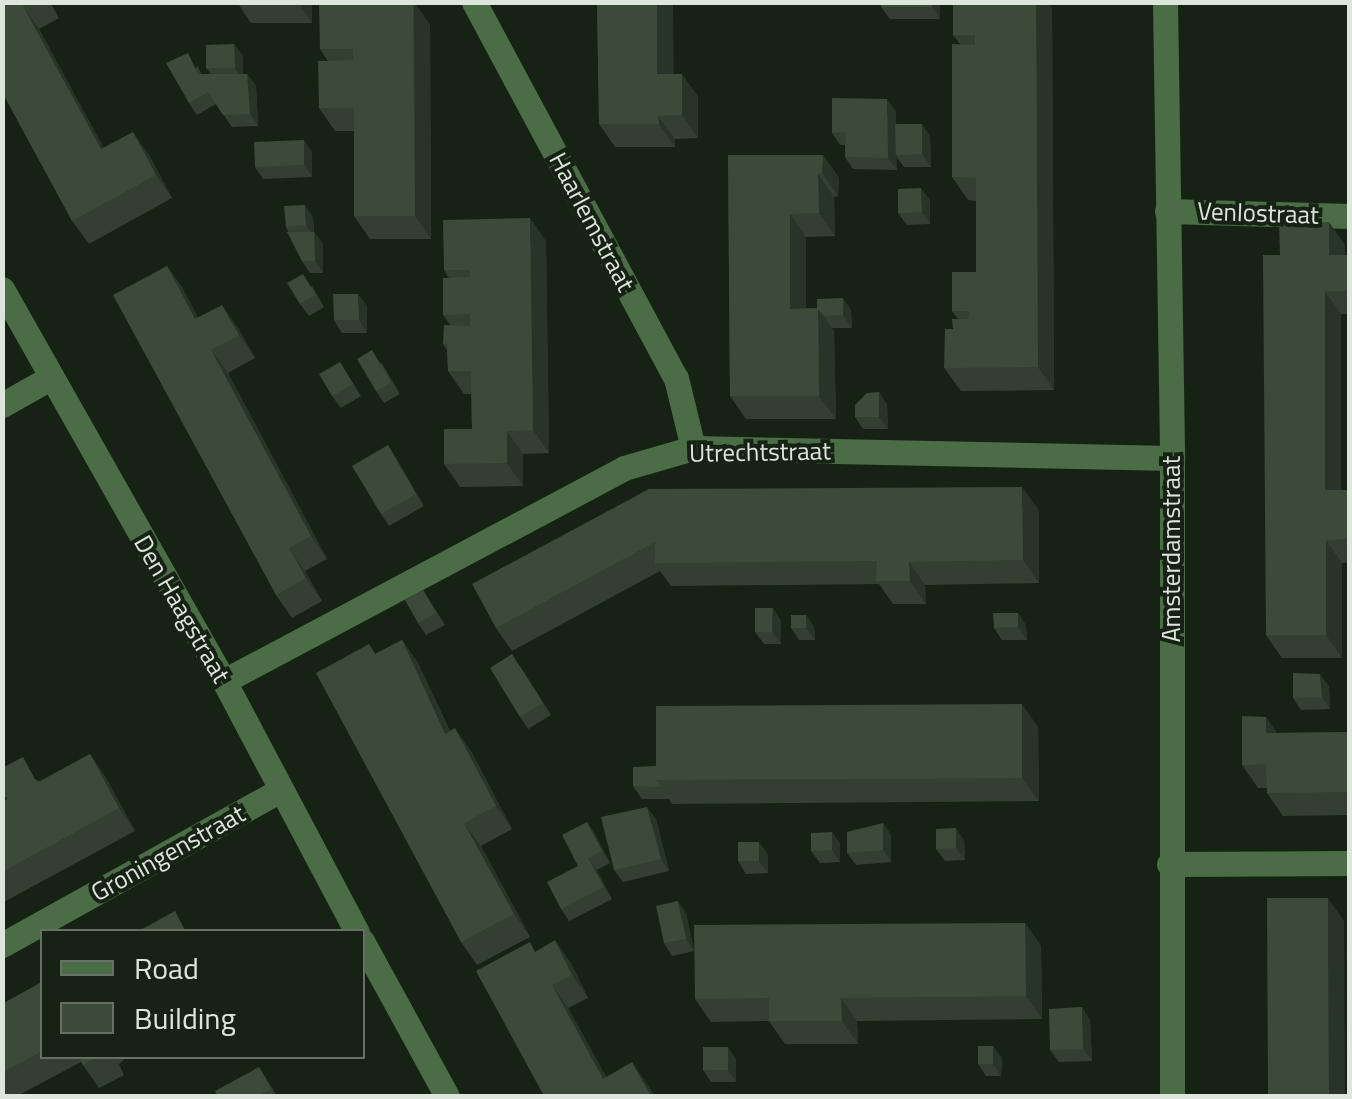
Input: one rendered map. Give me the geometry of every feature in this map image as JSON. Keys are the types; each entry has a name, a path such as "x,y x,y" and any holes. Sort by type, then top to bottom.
{"street":[{"name":"Haarlemstraat","path":"474,2 676,378 693,448"},
{"name":"Amsterdamstraat","path":"1166,2 1172,458 1172,1096"},
{"name":"Venlostraat","path":"1167,211 1350,216"},
{"name":"Den Haagstraat","path":"2,289 224,681 355,929"},
{"path":"2,404 50,378"},
{"name":"Utrechtstraat","path":"224,681 624,468 693,448 1172,458"},
{"name":"Groningenstraat","path":"2,945 281,790"},
{"path":"1169,864 1350,863"},
{"path":"365,947 446,1096"}],"building":[{"path":"2,2 29,2 23,6 101,149 133,132 156,175 72,221 2,92"},
{"path":"413,2 415,216 354,216 354,108 319,108 318,61 353,60 353,49 320,49 319,3"},
{"path":"597,2 657,2 657,74 682,74 682,115 658,116 659,124 599,124"},
{"path":"881,2 932,2 932,7 881,7"},
{"path":"953,2 1036,2 1038,367 944,368 945,329 953,329 952,319 968,319 969,311 952,311 952,272 976,272 976,178 952,177 952,44 975,45 975,35 953,35"},
{"path":"234,44 235,68 206,68 206,45"},
{"path":"188,53 198,74 247,74 250,114 223,115 208,92 189,103 166,63"},
{"path":"832,98 887,99 888,158 845,157 846,132 832,133"},
{"path":"895,124 922,124 922,154 896,155"},
{"path":"304,140 304,165 255,167 254,142"},
{"path":"728,155 823,155 822,173 818,174 819,213 790,214 790,309 818,308 819,396 730,396"},
{"path":"921,188 922,212 898,213 898,189"},
{"path":"305,205 306,225 286,227 284,206"},
{"path":"530,218 533,430 507,431 507,463 444,464 444,429 472,429 471,371 448,371 447,343 443,344 444,325 470,326 470,314 443,315 443,278 470,277 470,270 444,270 443,220"},
{"path":"1329,222 1329,255 1350,255 1350,291 1325,291 1325,490 1350,490 1350,539 1326,540 1326,635 1266,635 1263,255 1280,255 1279,223"},
{"path":"287,232 314,232 315,261 302,261"},
{"path":"167,266 195,319 222,305 239,335 211,350 311,536 289,548 306,578 276,595 113,295"},
{"path":"303,274 316,295 300,304 287,283"},
{"path":"333,294 358,294 359,320 334,320"},
{"path":"843,298 843,315 824,316 817,308 817,299"},
{"path":"372,350 391,382 376,391 357,359"},
{"path":"340,362 353,384 332,396 319,374"},
{"path":"879,392 879,417 855,417 855,405 867,393"},
{"path":"388,445 416,494 381,514 352,466"},
{"path":"1022,487 1023,560 909,562 910,581 876,581 877,561 655,563 655,542 496,628 472,584 649,489"},
{"path":"423,590 436,613 418,623 405,600"},
{"path":"755,608 773,608 772,632 755,632"},
{"path":"993,613 1018,613 1018,627 994,628"},
{"path":"791,615 806,615 806,628 791,628"},
{"path":"402,640 445,734 455,728 496,806 464,823 514,914 461,942 316,673 369,644 375,654"},
{"path":"512,654 543,703 520,717 490,668"},
{"path":"1293,673 1320,674 1322,697 1293,698"},
{"path":"1022,704 1022,778 656,780 656,706"},
{"path":"1242,716 1266,717 1266,733 1350,732 1350,792 1267,793 1266,764 1242,765"},
{"path":"90,754 119,808 2,872 2,802 7,799 2,792 2,768 23,757 37,783"},
{"path":"656,766 656,780 661,787 633,786 633,767"},
{"path":"647,807 661,859 614,870 601,817"},
{"path":"587,822 602,851 588,858 604,887 561,909 547,882 578,866 562,835"},
{"path":"883,823 883,850 847,853 847,832"},
{"path":"956,828 956,848 936,849 936,829"},
{"path":"832,832 832,850 811,851 811,833"},
{"path":"738,842 759,842 759,861 738,861"},
{"path":"1267,898 1328,898 1329,1096 1268,1096"},
{"path":"678,901 686,939 664,943 656,906"},
{"path":"175,911 184,929 142,929"},
{"path":"1025,923 1026,996 841,998 842,1021 769,1021 769,998 695,999 694,925"},
{"path":"555,940 572,975 552,985 603,1079 632,1062 651,1096 544,1096 476,971 530,942 535,952"},
{"path":"40,983 40,1052 2,1073 2,1004"},
{"path":"1082,1007 1083,1049 1050,1050 1049,1009"},
{"path":"978,1046 993,1046 993,1064 978,1064"},
{"path":"703,1047 728,1047 728,1070 703,1070"},
{"path":"259,1067 271,1089 257,1096 218,1096 215,1091"}]}
